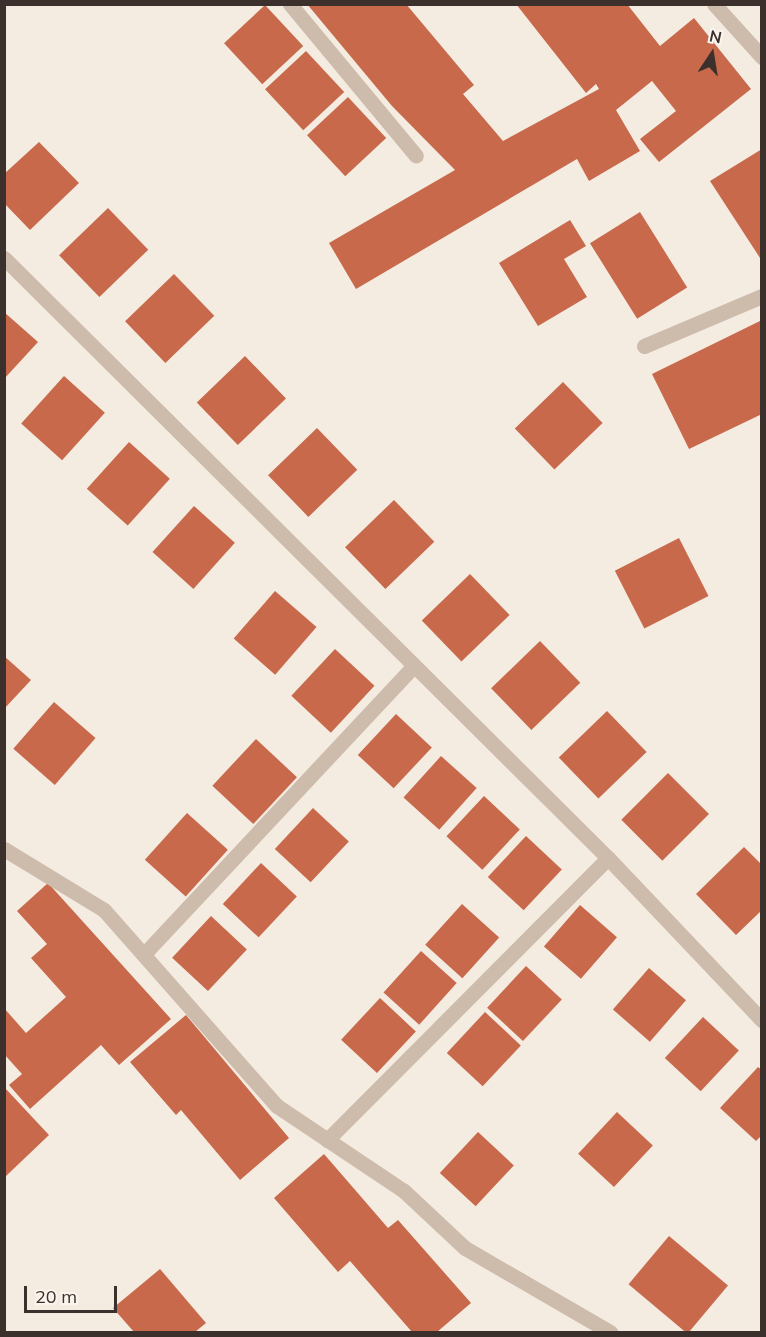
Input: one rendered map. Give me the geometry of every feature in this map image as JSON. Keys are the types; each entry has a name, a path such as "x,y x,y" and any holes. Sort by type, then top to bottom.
{"street":[{"path":"290,4 416,156"},
{"path":"714,4 762,57"},
{"path":"4,258 412,668 608,858 762,1020"},
{"path":"644,346 762,296"},
{"path":"145,953 412,668"},
{"path":"4,849 104,910 145,953 277,1107 404,1191 465,1248 610,1332"},
{"path":"327,1140 608,858"}],"building":[{"path":"307,4 406,4 474,85 463,94 503,141 599,89 596,84 586,93 516,4 627,4 660,46 694,18 751,89 659,162 640,139 676,111 652,81 616,110 640,151 589,181 577,159 356,289 329,243 455,170 392,106"},
{"path":"265,5 303,46 262,84 224,43"},
{"path":"306,51 344,92 303,130 265,89"},
{"path":"348,97 386,138 345,176 307,135"},
{"path":"39,142 79,183 30,230 4,203 4,174"},
{"path":"762,149 762,261 710,181"},
{"path":"108,208 148,250 99,297 59,255"},
{"path":"640,212 687,287 637,319 590,243"},
{"path":"570,220 586,246 564,259 587,297 538,326 499,263"},
{"path":"174,274 214,316 165,363 125,321"},
{"path":"4,312 38,342 4,379"},
{"path":"762,320 762,414 689,449 652,374"},
{"path":"245,356 286,398 238,445 197,403"},
{"path":"64,376 105,413 62,460 21,424"},
{"path":"563,382 603,423 554,470 515,429"},
{"path":"317,428 357,470 308,517 268,475"},
{"path":"129,442 170,479 128,526 87,489"},
{"path":"394,500 434,542 385,589 345,547"},
{"path":"194,506 235,543 193,589 153,552"},
{"path":"679,538 709,596 644,629 615,571"},
{"path":"470,574 510,615 461,662 422,621"},
{"path":"275,591 317,627 275,675 234,639"},
{"path":"540,641 580,683 531,730 491,688"},
{"path":"335,649 374,686 331,733 291,696"},
{"path":"4,656 31,680 4,709"},
{"path":"54,702 96,738 55,785 13,749"},
{"path":"607,711 647,752 598,799 559,758"},
{"path":"396,714 432,747 394,788 358,755"},
{"path":"256,739 297,777 253,824 212,786"},
{"path":"441,756 477,788 439,830 404,798"},
{"path":"668,773 709,814 662,861 621,820"},
{"path":"484,796 520,829 482,870 446,836"},
{"path":"313,808 349,841 311,882 275,849"},
{"path":"187,813 228,850 186,897 145,860"},
{"path":"526,836 562,869 524,910 488,877"},
{"path":"744,847 762,865 762,910 736,935 696,894"},
{"path":"261,863 297,896 259,937 223,904"},
{"path":"48,883 171,1019 119,1065 101,1045 30,1109 9,1085 22,1074 4,1054 4,1008 26,1033 66,997 31,958 47,944 17,911"},
{"path":"462,904 499,937 462,978 425,945"},
{"path":"580,905 617,937 581,979 544,947"},
{"path":"211,916 247,949 208,991 172,958"},
{"path":"421,951 457,983 419,1025 384,993"},
{"path":"526,966 562,999 523,1041 487,1008"},
{"path":"649,968 686,1000 650,1042 613,1010"},
{"path":"380,998 416,1031 377,1073 341,1040"},
{"path":"485,1012 521,1045 483,1086 447,1053"},
{"path":"186,1015 289,1138 240,1180 181,1110 176,1115 130,1062"},
{"path":"703,1017 739,1050 701,1091 665,1058"},
{"path":"758,1067 762,1070 762,1135 756,1141 720,1108"},
{"path":"5,1088 49,1135 5,1177"},
{"path":"617,1112 653,1145 614,1187 578,1154"},
{"path":"478,1132 514,1165 476,1206 440,1173"},
{"path":"324,1154 388,1228 398,1220 471,1303 437,1332 412,1332 350,1261 338,1272 274,1198"},
{"path":"669,1236 728,1285 689,1332 685,1332 629,1284"},
{"path":"160,1269 206,1323 195,1332 134,1332 113,1308"}]}
